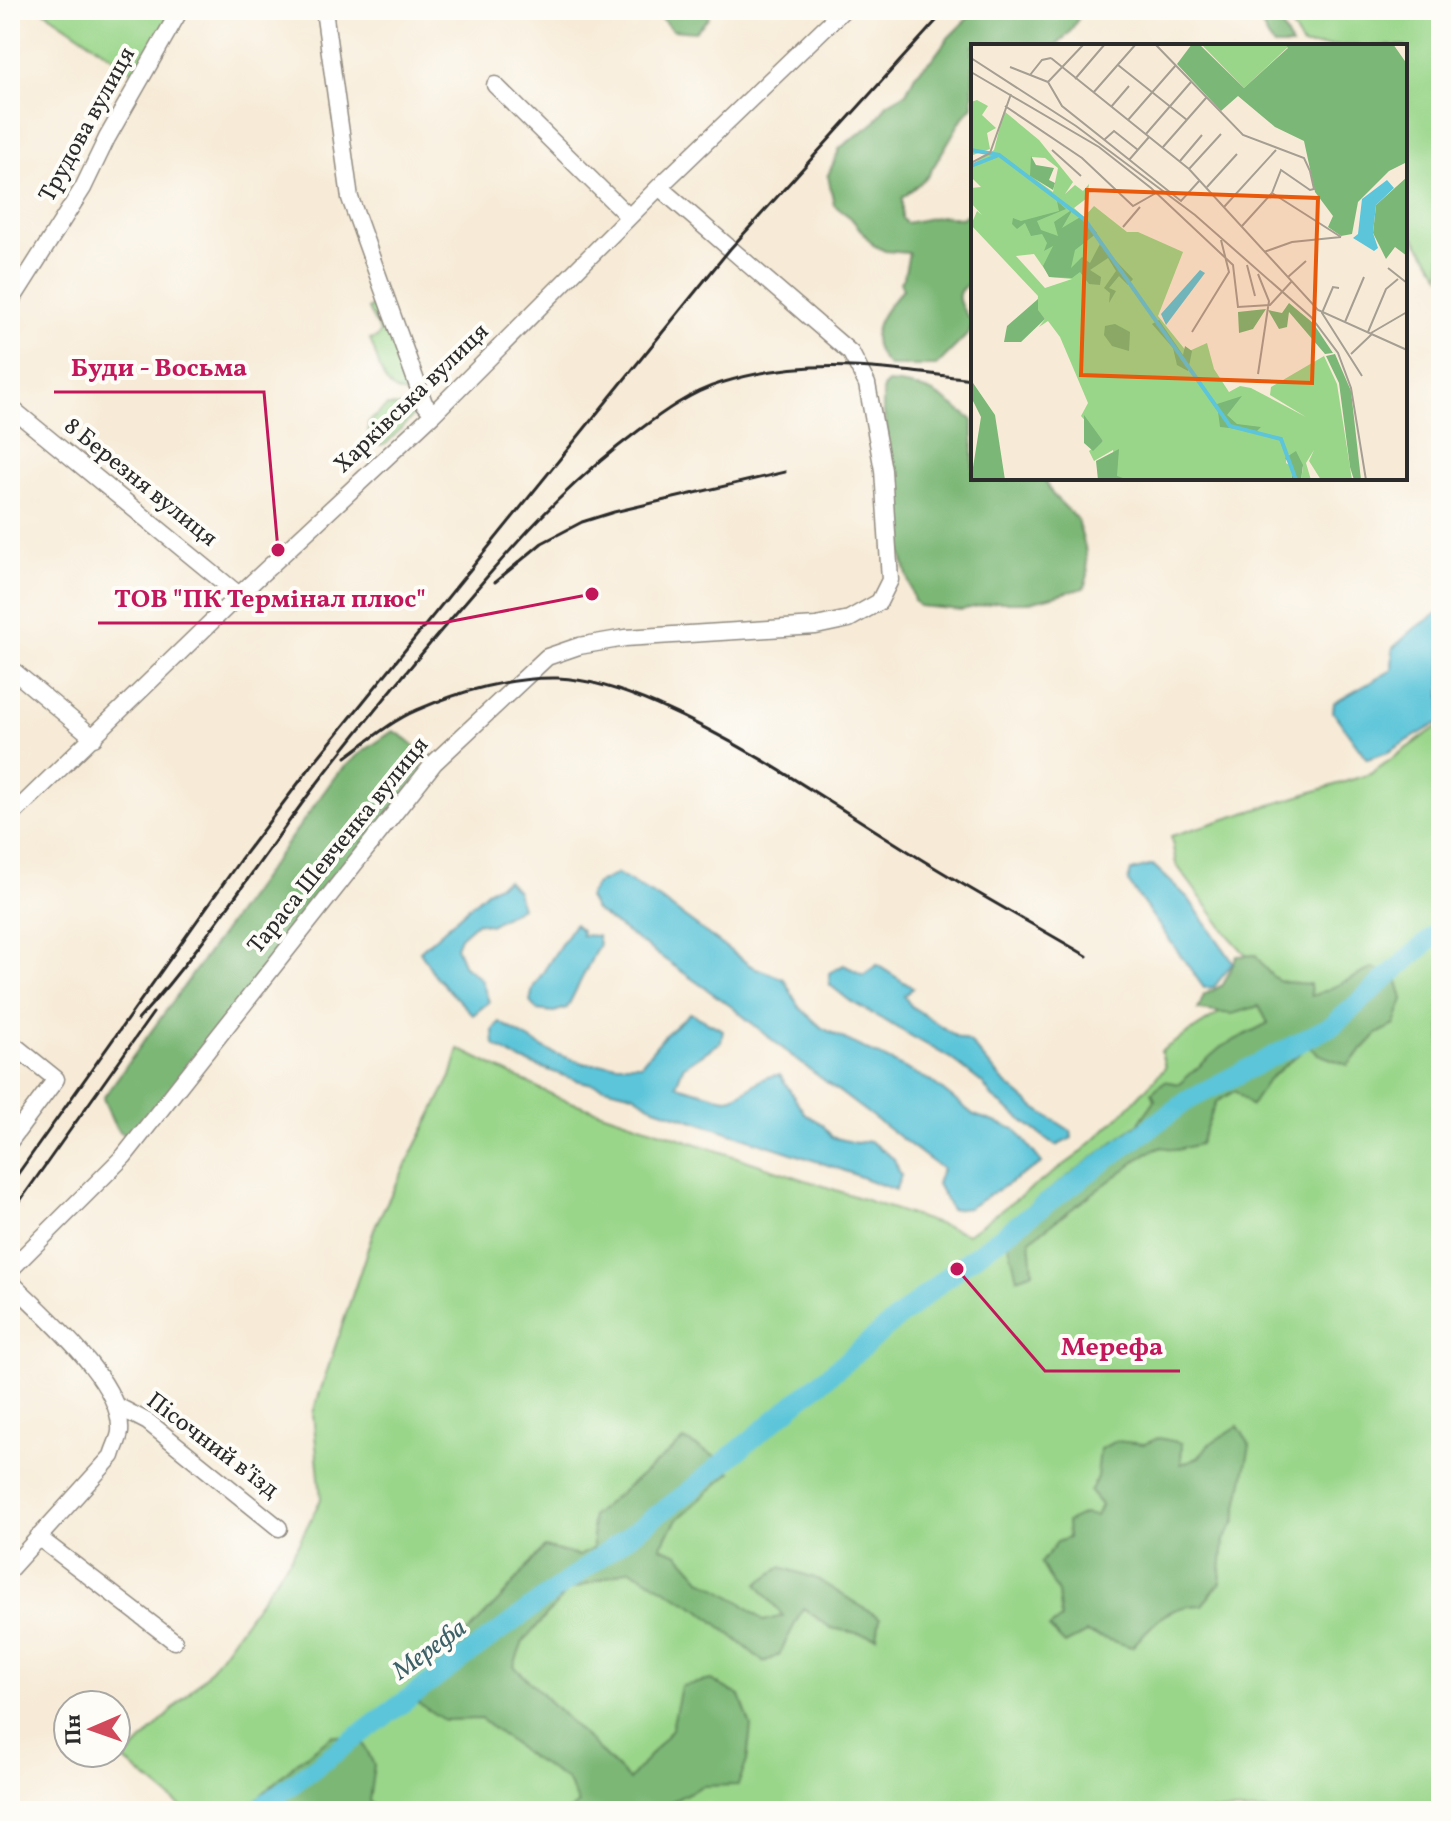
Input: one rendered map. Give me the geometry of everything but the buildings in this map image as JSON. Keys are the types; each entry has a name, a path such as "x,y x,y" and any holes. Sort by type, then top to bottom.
{"street":[{"name":"Трудова вулиця","path":"10,303 83,188 107,138 180,10"},
{"path":"324,10 350,198 424,403 433,414"},
{"name":"Харківська вулиця","path":"10,817 239,595 433,414 659,187 843,10"},
{"path":"495,85 629,217"},
{"name":"Тараса Шевченка вулиця","path":"10,1270 124,1156 434,763 547,657 579,646 625,638 816,626 849,619 879,602 890,580 883,470 867,384 851,353 659,187"},
{"name":"8 Березня вулиця","path":"10,407 239,595"},
{"path":"10,668 94,738"},
{"path":"10,1042 56,1079 10,1141"},
{"path":"10,1281 95,1368 115,1405 120,1432 112,1456 10,1569"},
{"name":"Пісочний в’їзд","path":"115,1405 148,1422 279,1528"},
{"path":"38,1537 174,1641"}],"green space":[{"path":"43,10 173,10 136,73"},
{"path":"660,10 706,10 709,18 695,32 672,30 661,18"},
{"path":"976,10 1083,10 1070,32 1058,44 971,44 971,108 928,176 902,198 902,218 906,223 941,216 962,218 971,211 971,284 959,294 960,305 971,321 970,332 936,366 889,366 880,356 875,336 882,316 903,289 900,282 909,253 885,251 873,245 851,218 834,205 828,175 840,148 875,122 887,104 906,93 915,75"},
{"path":"1253,10 1273,10 1291,44 1272,44"},
{"path":"1282,10 1441,10 1441,275 1407,227 1407,44 1302,44"},
{"path":"378,300 414,393 412,395 393,389 380,368 370,340 377,338 380,332 368,309"},
{"path":"888,383 926,390 971,419 971,480 1045,480 1052,494 1077,519 1085,547 1088,575 1084,588 1030,602 996,602 961,610 919,606 914,601 900,549 898,495 883,408 883,388"},
{"path":"387,406 409,407 412,417 386,444 378,445 369,436 368,423"},
{"path":"1441,724 1441,1811 186,1811 132,1767 132,1752 207,1674 292,1556 321,1499 313,1413 376,1224 451,1077 459,1049 559,1098 968,1234 1078,1155 1126,1110 1165,1068 1161,1051 1246,996 1251,960 1229,936 1176,864 1171,836 1370,774"},
{"path":"393,731 415,746 422,771 136,1137 123,1134 114,1125 103,1098 337,774"},
{"path":"1256,955 1277,979 1310,984 1311,996 1374,968 1398,981 1403,999 1395,1025 1377,1034 1348,1065 1318,1054 1308,1046 1268,1080 1251,1106 1235,1091 1216,1102 1200,1144 1177,1150 1162,1147 1147,1153 1030,1240 1033,1272 1017,1278 1004,1224 1138,1124 1155,1100 1152,1092 1165,1081 1179,1084 1221,1047 1268,1023 1259,1006 1232,1014 1198,1010 1204,995 1223,985 1237,956"},
{"path":"1238,1426 1250,1445 1235,1522 1224,1540 1220,1583 1202,1605 1170,1612 1132,1647 1086,1633 1065,1644 1049,1628 1061,1619 1058,1593 1041,1563 1057,1542 1068,1538 1067,1522 1084,1514 1096,1516 1101,1505 1090,1492 1097,1477 1100,1449 1116,1441 1144,1444 1159,1438 1182,1443 1181,1464 1199,1457 1208,1445"},
{"path":"684,1440 714,1456 731,1472 677,1520 660,1547 679,1554 702,1580 739,1601 764,1621 783,1616 757,1584 781,1567 815,1578 880,1618 877,1637 831,1628 803,1608 779,1655 764,1662 700,1610 630,1569 568,1591 523,1642 514,1666 629,1780 672,1729 681,1686 711,1680 740,1696 751,1726 747,1761 738,1785 702,1786 663,1806 661,1811 569,1811 579,1804 567,1780 530,1757 481,1719 444,1720 419,1704 445,1656 504,1595 544,1547 579,1556 593,1548 592,1516"},
{"path":"333,1735 363,1742 374,1765 369,1801 377,1811 244,1811 297,1762"}],"water":[{"path":"1441,611 1441,721 1388,752 1367,759 1333,712 1334,703 1392,670 1393,648"},
{"path":"1153,865 1188,898 1233,962 1214,987 1204,988 1128,882 1131,871"},
{"path":"617,874 660,899 751,966 784,979 799,1007 822,1028 931,1081 974,1115 1015,1129 1042,1163 968,1208 951,1210 937,1184 942,1169 732,1007 595,910 588,897 596,884"},
{"path":"507,880 517,891 521,907 490,925 477,922 460,937 456,947 464,966 481,979 489,1002 473,1015 435,976 420,951 487,891"},
{"path":"574,924 582,931 581,935 597,936 599,944 567,1008 554,1012 537,1010 530,1002 533,988"},
{"path":"844,965 863,975 877,965 913,988 904,996 911,1006 957,1037 970,1042 1003,1081 1035,1108 1071,1131 1072,1138 1056,1146 993,1098 982,1083 950,1058 850,1001 830,985 829,973"},
{"path":"690,1013 723,1030 721,1042 683,1067 676,1085 727,1098 740,1094 764,1078 780,1075 805,1114 822,1124 832,1137 856,1143 870,1141 894,1159 901,1176 895,1190 655,1108 633,1094 576,1080 518,1059 494,1045 493,1030 499,1022 551,1052 586,1064 641,1064 665,1035"}],"waterway":[{"name":"Мерефа","path":"256,1811 687,1493 957,1269 1188,1100 1333,1025 1441,930"}],"railway":[{"path":"10,1185 240,860 312,765 730,249 946,10"},
{"path":"138,1020 204,939 306,798 440,632 540,518 576,482 638,431 678,403 710,387 785,369 878,368 971,379"},
{"path":"495,582 542,543 582,522 785,472"},
{"path":"346,757 407,715 468,691 540,678 596,684 657,705 725,739 940,871 1087,956"},
{"path":"10,1215 153,1013"}],"place":[{"name":"Буди - Восьма","path":"278,550"},
{"name":"ТОВ \"ПК Термінал плюс\"","path":"592,594"},
{"name":"Мерефа","path":"957,1269"}]}
